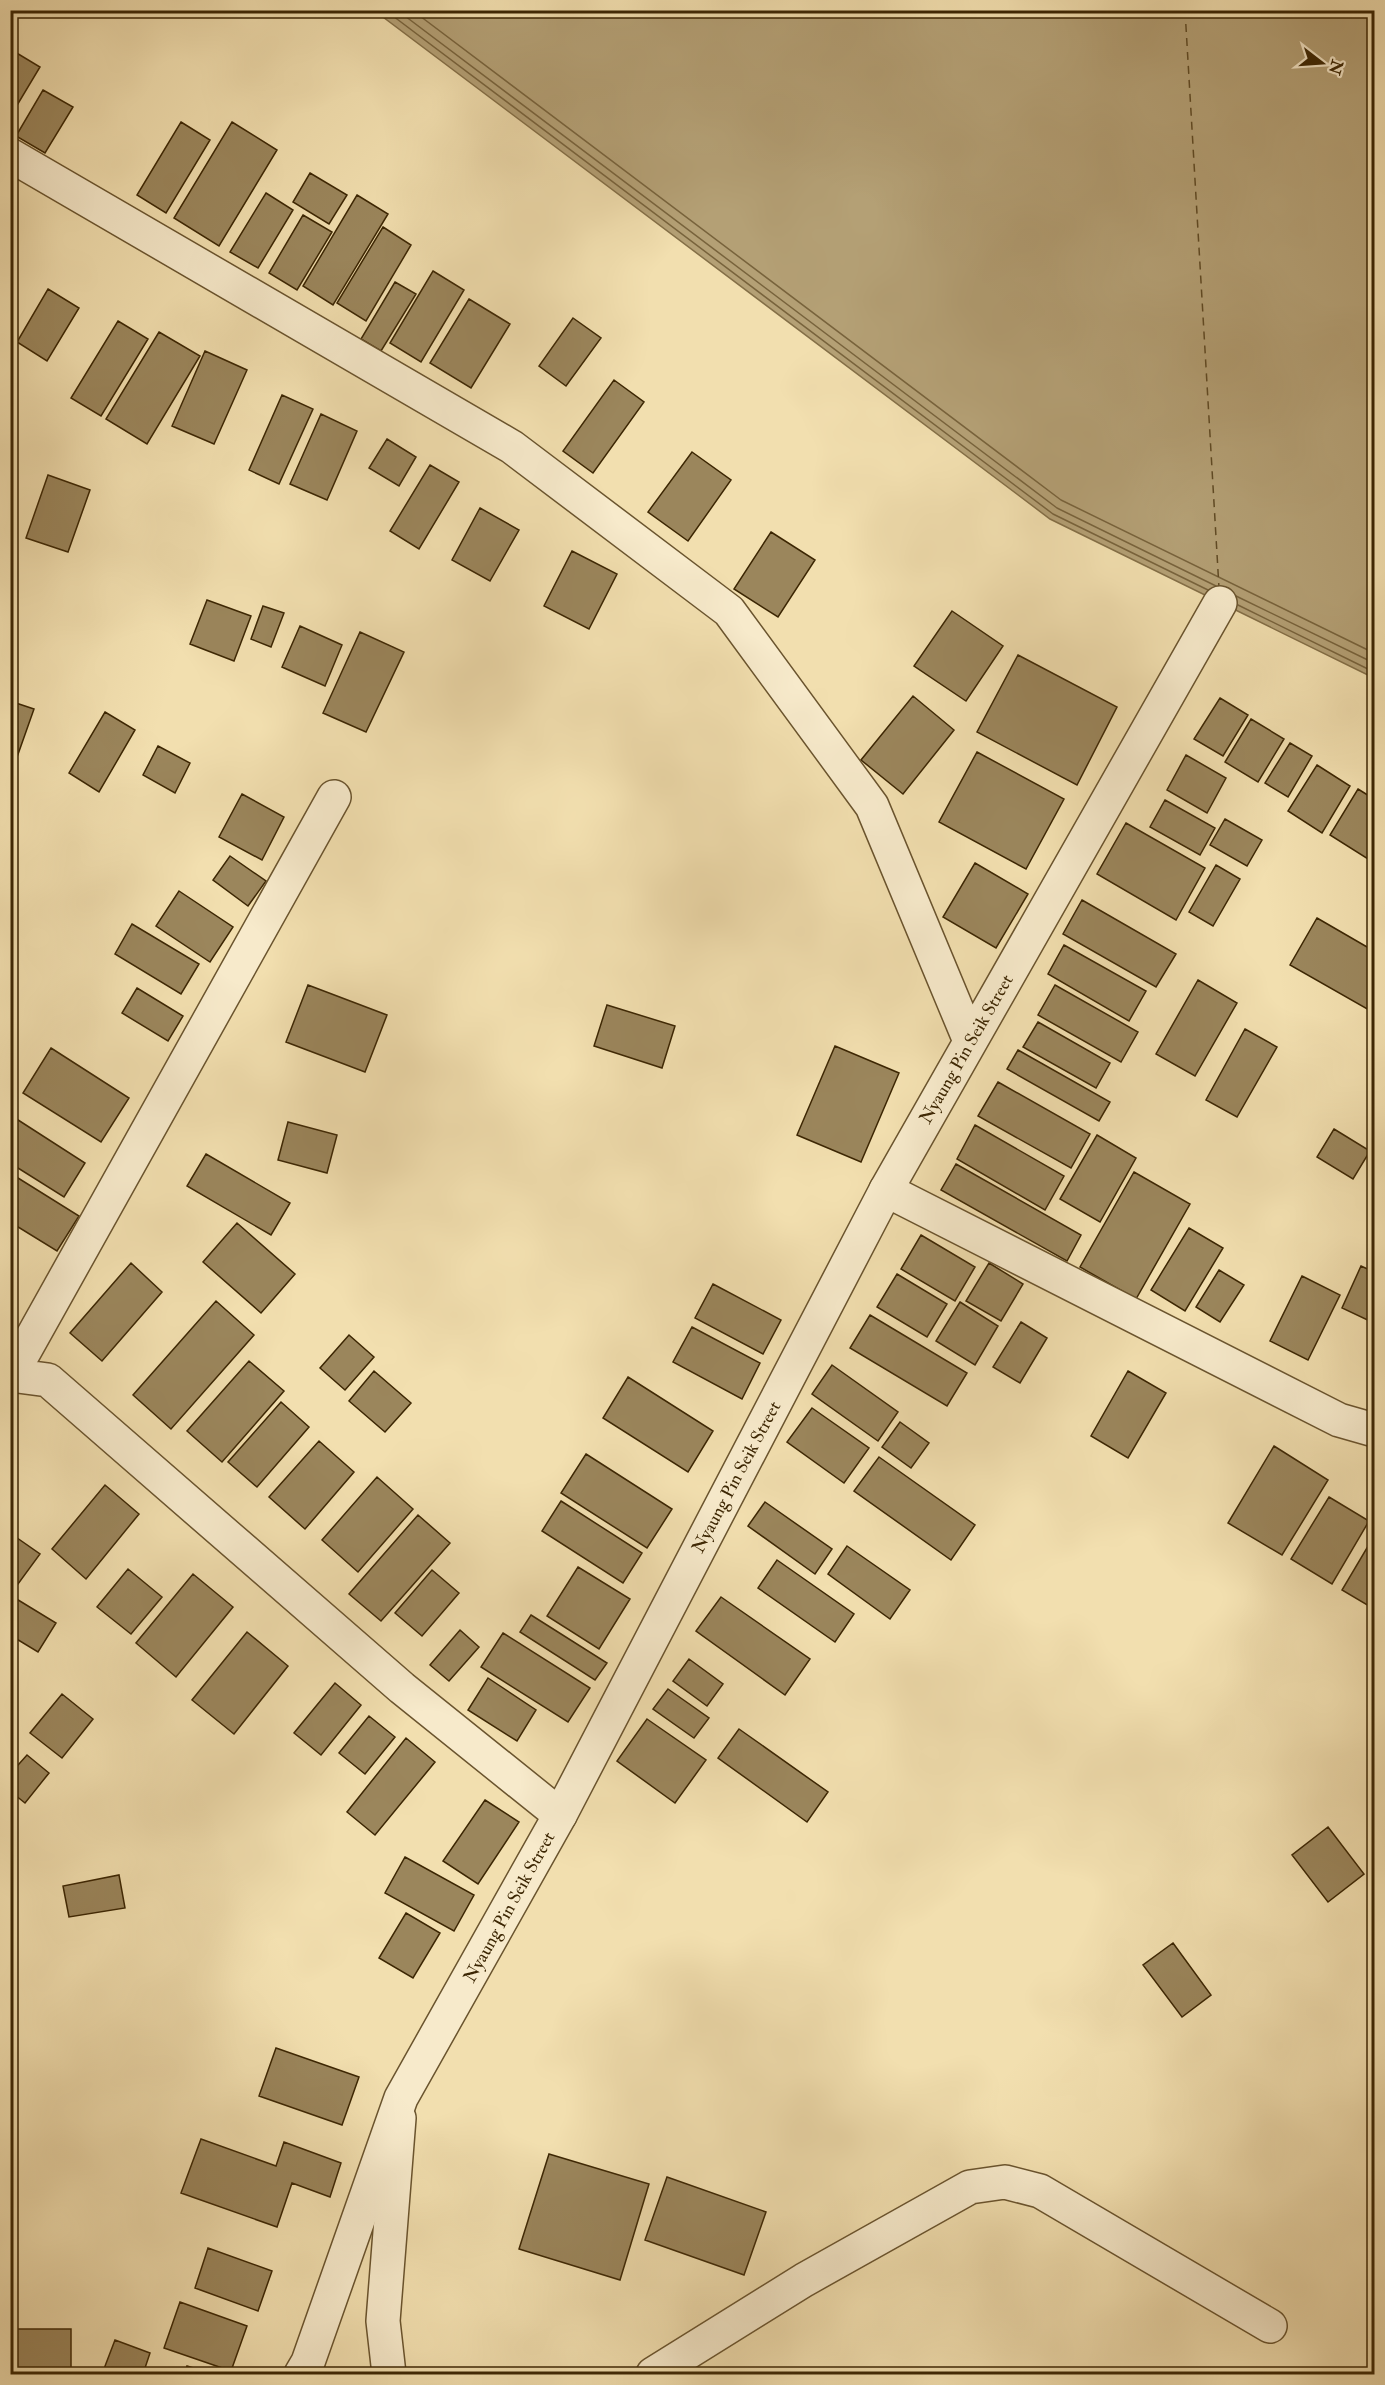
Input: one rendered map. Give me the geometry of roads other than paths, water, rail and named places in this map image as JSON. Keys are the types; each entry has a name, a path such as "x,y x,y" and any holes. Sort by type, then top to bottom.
{"street":[{"path":"10,155 512,447 729,611 872,806 970,1041"},
{"name":"Nyaung Pin Seik Street","path":"301,2374 308,2362 401,2098 560,1815 886,1190 1220,603"},
{"path":"334,797 11,1376 48,1380 402,1688 560,1815"},
{"path":"886,1190 1339,1420 1374,1430"},
{"path":"389,2374 383,2321 401,2098"},
{"path":"653,2374 804,2280 970,2187 1005,2182 1040,2191 1270,2326"}],"water":[{"path":"375,11 1374,11 1374,678 1050,519"}]}
